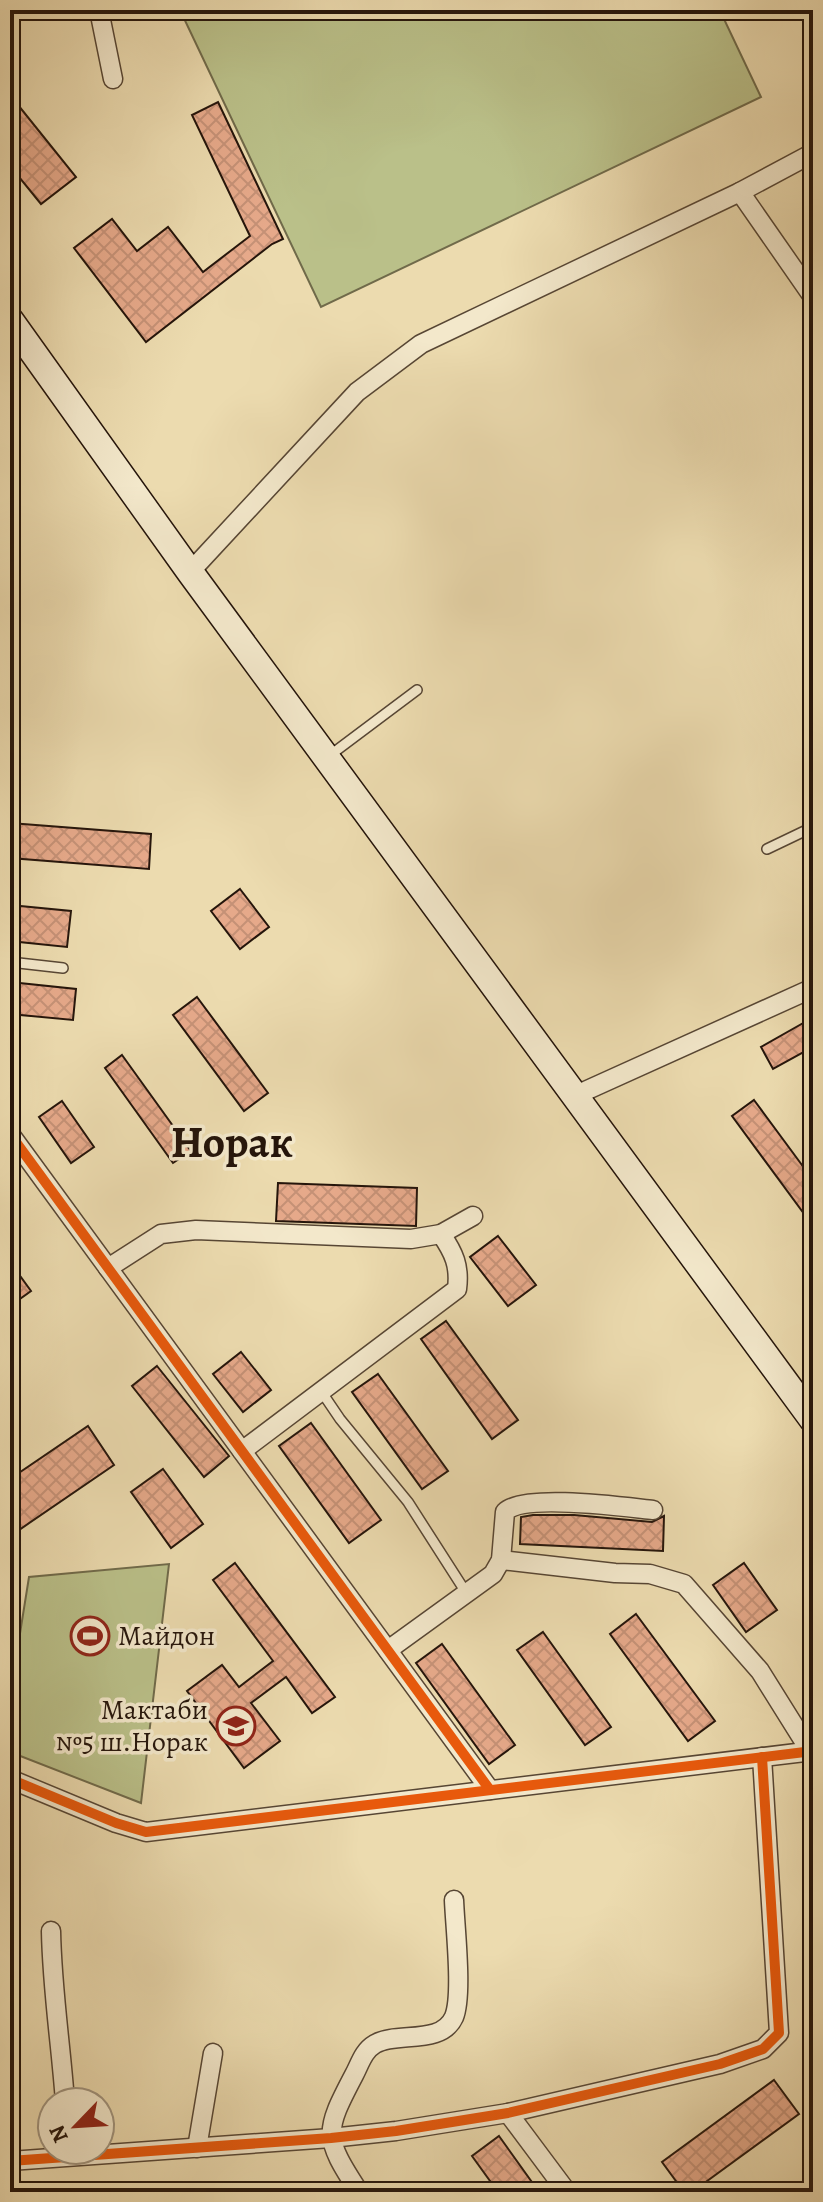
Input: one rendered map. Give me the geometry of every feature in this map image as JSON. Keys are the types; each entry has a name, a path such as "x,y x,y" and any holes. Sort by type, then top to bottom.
{"main road":[{"path":"12,327 813,1420"}],"street":[{"path":"99,10 113,79"},
{"path":"190,572 357,392 421,344 740,192 807,156 813,134"},
{"path":"740,192 813,297"},
{"path":"574,1096 813,988"},
{"path":"10,1134 490,1790"},
{"path":"108,1268 161,1234 196,1230 411,1239 441,1234 473,1216"},
{"path":"242,1451 457,1289 459,1270 454,1254 441,1234"},
{"path":"388,1650 493,1574 501,1560 505,1512 511,1506 522,1503 575,1504 653,1510"},
{"path":"10,1779 116,1823 146,1832 812,1751 760,1671 684,1584 650,1574 501,1560"},
{"path":"116,2152 396,2131 508,2113 720,2064 763,2049 779,2033 762,1757"},
{"path":"359,2192 331,2138 336,2107 364,2054 375,2044 427,2035 444,2029 454,2018 457,1997 454,1900"},
{"path":"51,1931 52,1987 64,2086"},
{"path":"197,2148 213,2053"},
{"path":"508,2113 567,2192"},
{"path":"10,2161 36,2158"}],"lane":[{"path":"327,758 417,690"},
{"path":"767,849 813,827"},
{"path":"10,962 63,968"},
{"path":"321,1391 408,1502 467,1594"}],"green space":[{"path":"180,10 726,10 723,17 761,97 321,307"},
{"name":"Майдон","path":"169,1564 141,1803 10,1752 10,1696 29,1577"}],"building":[{"path":"10,95 76,177 41,204 10,166"},
{"path":"218,102 283,239 272,244 146,342 74,248 112,219 137,251 168,227 203,272 250,236 192,115"},
{"path":"10,823 151,834 149,869 10,858"},
{"path":"240,889 269,927 240,949 211,911"},
{"path":"10,905 71,911 67,947 10,941"},
{"path":"10,982 76,989 73,1020 10,1014"},
{"path":"197,997 268,1093 244,1111 173,1015"},
{"path":"805,1022 813,1035 813,1047 773,1069 761,1047"},
{"path":"122,1055 191,1151 173,1163 105,1068"},
{"path":"754,1100 813,1180 813,1226 732,1116"},
{"path":"62,1101 94,1147 71,1163 39,1117"},
{"path":"278,1183 417,1188 416,1226 276,1221"},
{"path":"498,1236 536,1285 508,1306 470,1257"},
{"path":"10,1262 31,1291 10,1306"},
{"path":"446,1321 518,1420 492,1439 421,1339"},
{"path":"241,1352 271,1390 243,1412 213,1374"},
{"path":"157,1366 229,1456 204,1477 132,1386"},
{"path":"378,1374 448,1471 422,1489 352,1392"},
{"path":"311,1423 381,1520 349,1543 279,1446"},
{"path":"88,1426 114,1465 19,1530 10,1517 10,1479"},
{"path":"163,1469 203,1524 171,1548 131,1492"},
{"path":"574,1515 652,1522 664,1516 663,1551 520,1544 521,1517"},
{"path":"235,1563 335,1697 312,1713 286,1677 251,1703 280,1741 244,1768 187,1691 222,1665 239,1687 273,1661 213,1580"},
{"path":"744,1563 777,1610 746,1632 713,1585"},
{"path":"636,1614 715,1721 688,1741 610,1634"},
{"path":"543,1632 611,1727 585,1745 517,1650"},
{"path":"442,1644 515,1745 489,1764 416,1663"},
{"path":"774,2080 799,2114 692,2192 684,2192 662,2162"},
{"path":"499,2136 539,2192 498,2192 472,2156"}],"cycle path":[{"path":"10,1134 490,1790"},
{"path":"10,1779 116,1823 146,1832 813,1751"},
{"path":"10,2161 396,2131 508,2113 720,2064 763,2049 779,2033 762,1757"}],"place":[{"name":"Майдон","path":"90,1636"},
{"name":"Мактаби №5 ш.Норак","path":"236,1726"}],"district":[{"name":"Норак","path":"232,1142"}]}
